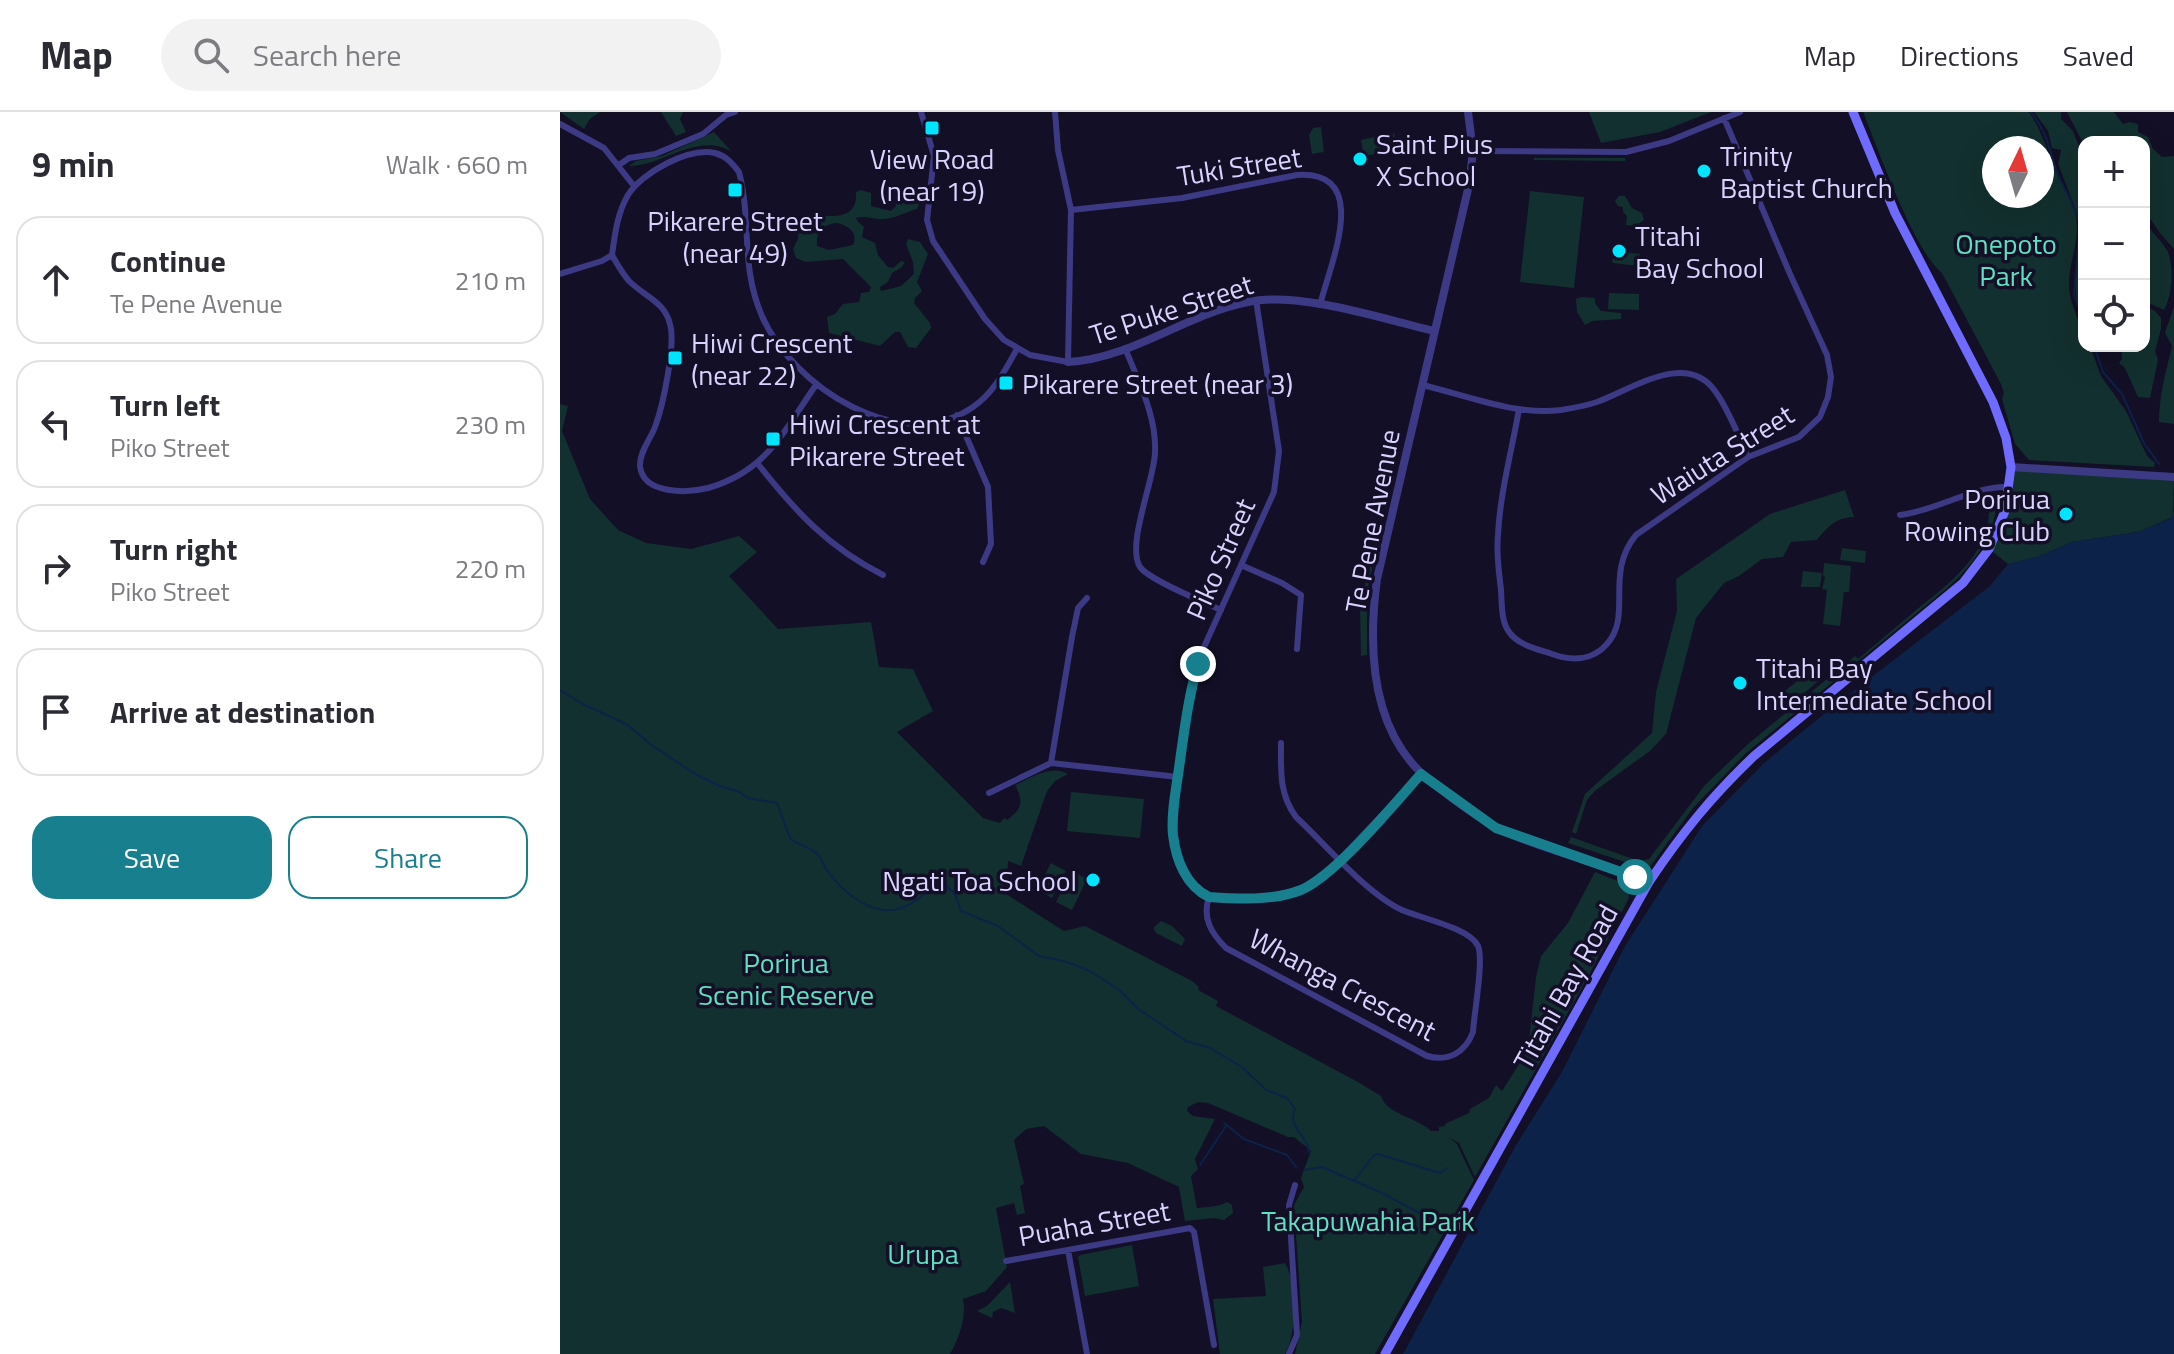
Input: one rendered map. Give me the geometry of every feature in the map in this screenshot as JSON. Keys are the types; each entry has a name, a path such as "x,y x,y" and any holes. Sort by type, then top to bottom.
{"main road":[{"name":"Titahi Bay Road","path":"1385,1354 1649,882 1690,822 1734,776 1963,583 1989,549 2002,519 2010,487 2011,467 2006,438 1993,402 1895,213 1853,112"}],"street":[{"path":"619,165 629,158 655,154 703,134 726,115 735,112"},
{"path":"816,385 758,464 724,483 699,490 660,488 644,477 640,461 660,410 672,341 671,328 661,306 629,280 612,255 619,215 634,186 658,168 704,152 718,154 732,163 741,179 747,267 757,304 778,344 816,385 860,410 918,423 957,415 988,395 1017,349 985,319 930,233 927,212 934,156 921,112"},
{"path":"1055,112 1058,150 1071,210 1068,362"},
{"name":"Te Pene Avenue","path":"1468,112 1473,151 1469,185 1377,579 1373,626 1377,682 1386,719 1399,747 1421,774 1496,828 1649,882"},
{"path":"1473,151 1626,152 1669,141 1740,112"},
{"name":"Waiuta Street","path":"1519,409 1498,534 1503,614 1508,631 1521,643 1562,658 1574,660 1590,656 1606,646 1616,632 1620,567 1636,535 1748,457 1790,441 1806,431 1820,417 1825,406 1831,377 1827,355 1724,118"},
{"path":"560,124 604,148 634,186"},
{"name":"Tuki Street","path":"1071,210 1182,198 1297,175 1313,174 1326,178 1339,192 1342,220 1320,305"},
{"path":"560,274 612,255"},
{"name":"Te Puke Street","path":"1017,349 1041,358 1068,362 1094,359 1225,309 1256,300 1282,298 1435,331"},
{"name":"Piko Street","path":"1209,897 1193,886 1175,849 1173,822 1191,686 1201,656 1274,492 1279,451 1256,300"},
{"path":"1125,348 1149,409 1155,441 1152,473 1135,549 1138,564 1157,579 1221,610"},
{"path":"1422,385 1519,409 1547,411 1584,406 1670,373 1689,373 1714,388 1748,457"},
{"path":"957,415 988,487 991,544 983,562"},
{"path":"758,464 817,533 883,575"},
{"path":"2011,467 2174,477"},
{"path":"1900,515 1922,512 1986,490 2010,487"},
{"path":"1241,565 1301,595 1297,649"},
{"path":"1051,763 1078,608 1087,598"},
{"path":"1281,743 1281,784 1287,805 1341,859"},
{"path":"989,793 1051,763 1178,777"},
{"path":"1209,897 1288,894 1315,882 1341,859 1421,774"},
{"name":"Whanga Crescent","path":"1209,897 1207,919 1216,938 1226,948 1427,1056 1445,1058 1455,1055 1466,1046 1473,1032 1480,958 1477,944 1464,933 1393,905 1341,859"},
{"path":"1289,1354 1297,1335 1289,1205 1295,1185"},
{"name":"Puaha Street","path":"1006,1261 1190,1228 1194,1232 1214,1345"},
{"path":"1068,1250 1087,1354"}],"green space":[{"path":"560,112 600,112 590,119 584,129"},
{"path":"661,112 683,112 680,119 686,132 676,136"},
{"path":"1589,112 1711,112 1660,132 1601,143"},
{"name":"Onepoto Park","path":"1863,112 2029,112 2041,136 1982,136 1982,208 2054,208 2054,167 2076,218 2077,233 2069,287 2078,319 2078,352 2092,352 2101,376 2126,411 2147,456 2155,463 2154,467 2029,460 2015,444 2002,399 2001,384 1942,273 1920,244"},
{"path":"2034,112 2061,112 2061,119 2073,131 2078,144 2078,216 2058,164 2061,150 2054,148 2054,136 2049,136"},
{"path":"2067,112 2114,112 2123,124 2138,124 2138,132 2146,136 2079,136"},
{"path":"1321,127 1324,152 1312,154 1309,135 1313,128"},
{"path":"714,132 732,152 706,145 642,165 629,166 636,161 662,156"},
{"path":"1394,133 1398,150 1364,156 1361,140"},
{"path":"2150,142 2162,157 2174,156 2174,249 2150,219"},
{"path":"1625,158 1625,161 1534,160"},
{"path":"1530,191 1584,197 1574,288 1520,282"},
{"path":"856,192 871,193 871,206 891,211 896,206 892,193 921,199 917,209 893,217 856,218 864,227 862,237 875,243 878,255 888,267 905,262 880,287 881,291 901,286 914,274 906,244 908,239 920,242 928,254 917,282 922,291 914,303 931,328 916,348 908,347 900,332 895,332 880,346 829,333 827,317 835,314 843,304 859,302 861,293 869,292 871,287 843,259 806,262 796,258 793,249 798,239 799,219 844,214 855,203","holes":["837,223 853,233 853,245 829,250 817,246 821,230"]},
{"path":"1619,196 1625,196 1632,208 1642,213 1644,220 1635,226 1626,225 1627,216 1623,207 1615,201"},
{"path":"2150,228 2166,248 2170,259 2170,290 2164,310 2150,304"},
{"path":"1614,251 1640,254 1639,266 1612,263"},
{"path":"2078,257 2078,307 2077,306 2075,281"},
{"path":"1609,293 1639,294 1639,310 1608,309"},
{"path":"1595,298 1601,311 1621,313 1621,319 1592,321 1585,325 1577,312 1576,299"},
{"path":"2174,306 2174,424 2159,422 2172,346 2165,333"},
{"path":"2150,309 2154,310 2161,318 2161,329 2155,351 2158,360 2150,398 2138,397 2125,368 2119,363 2121,352 2150,352"},
{"name":"Porirua Scenic Reserve","path":"560,404 568,406 562,431 590,499 618,530 646,543 691,549 739,536 757,552 729,576 778,629 871,622 879,667 913,669 933,711 897,732 983,818 1000,823 1016,812 1020,796 1015,785 1048,771 1068,774 1055,781 1047,791 1021,866 1008,861 1006,894 1064,931 1085,926 1192,981 1199,987 1198,990 1218,1001 1216,1006 1358,1082 1381,1096 1389,1108 1431,1131 1439,1131 1439,1127 1469,1113 1470,1109 1489,1098 1496,1085 1502,1091 1528,1050 1541,956 1568,923 1595,872 1627,885 1629,898 1588,977 1475,1177 1459,1143 1448,1137 1457,1144 1474,1180 1375,1354 1295,1354 1302,1322 1294,1205 1304,1187 1301,1178 1311,1151 1294,1137 1208,1103 1198,1102 1188,1107 1187,1111 1193,1116 1215,1119 1195,1159 1198,1169 1191,1176 1197,1208 1227,1202 1232,1205 1233,1213 1224,1220 1185,1221 1179,1187 1128,1163 1081,1154 1044,1126 1026,1129 1014,1140 1024,1184 1020,1186 1025,1213 1017,1215 1014,1203 996,1208 1007,1267 986,1291 963,1299 961,1327 950,1354 560,1354"},
{"path":"2011,467 2174,477 2173,517 2138,532 2072,542 2040,556 2008,564 1989,549 1999,526"},
{"path":"1845,490 1854,517 1833,524 1817,540 1791,542 1783,557 1762,559 1724,583 1696,618 1666,734 1650,751 1596,790 1587,800 1576,834 1572,832 1585,794 1652,733 1656,692 1677,611 1676,579 1770,514"},
{"path":"1987,496 1996,501 1992,526 1980,550 1964,571 1745,754 1693,808 1649,868 1638,870 1625,862 1568,843 1571,837 1639,861 1649,859 1705,785 1748,744 1855,656 1858,659 1956,576 1978,549 1985,533 1989,516 1988,498 1973,501"},
{"path":"1380,524 1367,591 1367,655 1361,656 1360,605"},
{"path":"1842,548 1866,551 1865,563 1840,560"},
{"path":"1824,563 1851,566 1849,592 1844,592 1840,626 1823,624 1827,590 1822,589"},
{"path":"1803,571 1822,573 1820,587 1801,587"},
{"path":"1815,667 1823,677 1794,702 1785,691"},
{"path":"1071,792 1144,799 1140,838 1067,831"},
{"path":"1051,863 1066,871 1052,898 1037,890"},
{"path":"1072,871 1087,879 1072,910 1056,902"},
{"path":"1161,921 1172,926 1185,939 1182,946 1156,933 1153,928"},
{"path":"1132,1245 1139,1286 1085,1296 1078,1257"},
{"path":"1285,1263 1292,1283 1294,1308 1292,1334 1285,1354 1220,1354 1213,1299 1266,1296 1263,1267"},
{"path":"1010,1282 1015,1313 1001,1308 993,1312 992,1318 977,1311 987,1306"}],"water":[{"path":"2174,511 2174,1354 1403,1354 1516,1145 1562,1072 1625,946 1702,826 1764,763 1990,586 2008,564 2040,556 2072,542 2138,532 2172,518"}],"waterway":[{"path":"2031,112 2044,134 2080,226 2074,295 2078,306"},
{"path":"2096,352 2103,372 2122,394 2144,443 2159,464"},
{"path":"560,690 628,725 650,744 697,775 740,792 747,798 777,803 790,838 814,851 833,878 859,901 880,909 901,908 945,884 955,894 961,911 998,926 1039,956 1090,971 1186,1041 1210,1048 1242,1067 1266,1090 1287,1098 1295,1109 1295,1126 1309,1152"},
{"path":"1224,1123 1244,1139 1287,1155 1296,1167"},
{"path":"1200,1165 1226,1126"},
{"path":"1354,1181 1378,1154 1440,1173 1447,1168"},
{"path":"1304,1170 1322,1167 1380,1192 1440,1224"}],"place":[{"name":"View Road (near 19)","path":"932,128"},
{"name":"Saint Pius X School","path":"1360,159"},
{"name":"Trinity Baptist Church","path":"1704,171"},
{"name":"Pikarere Street (near 49)","path":"735,190"},
{"name":"Titahi Bay School","path":"1619,251"},
{"name":"Hiwi Crescent (near 22)","path":"675,358"},
{"name":"Pikarere Street (near 3)","path":"1006,383"},
{"name":"Hiwi Crescent at Pikarere Street","path":"773,439"},
{"name":"Porirua Rowing Club","path":"2066,514"},
{"name":"Titahi Bay Intermediate School","path":"1740,683"},
{"name":"Ngati Toa School","path":"1093,880"}],"route":[{"path":"1198,664 1188,699 1173,835 1175,849 1189,881 1209,897 1271,897 1288,894 1315,882 1341,859 1421,774 1496,828 1635,877"}],"park label":[{"name":"Takapuwahia Park","path":"1368,1220"},
{"name":"Urupa","path":"923,1253"}]}
